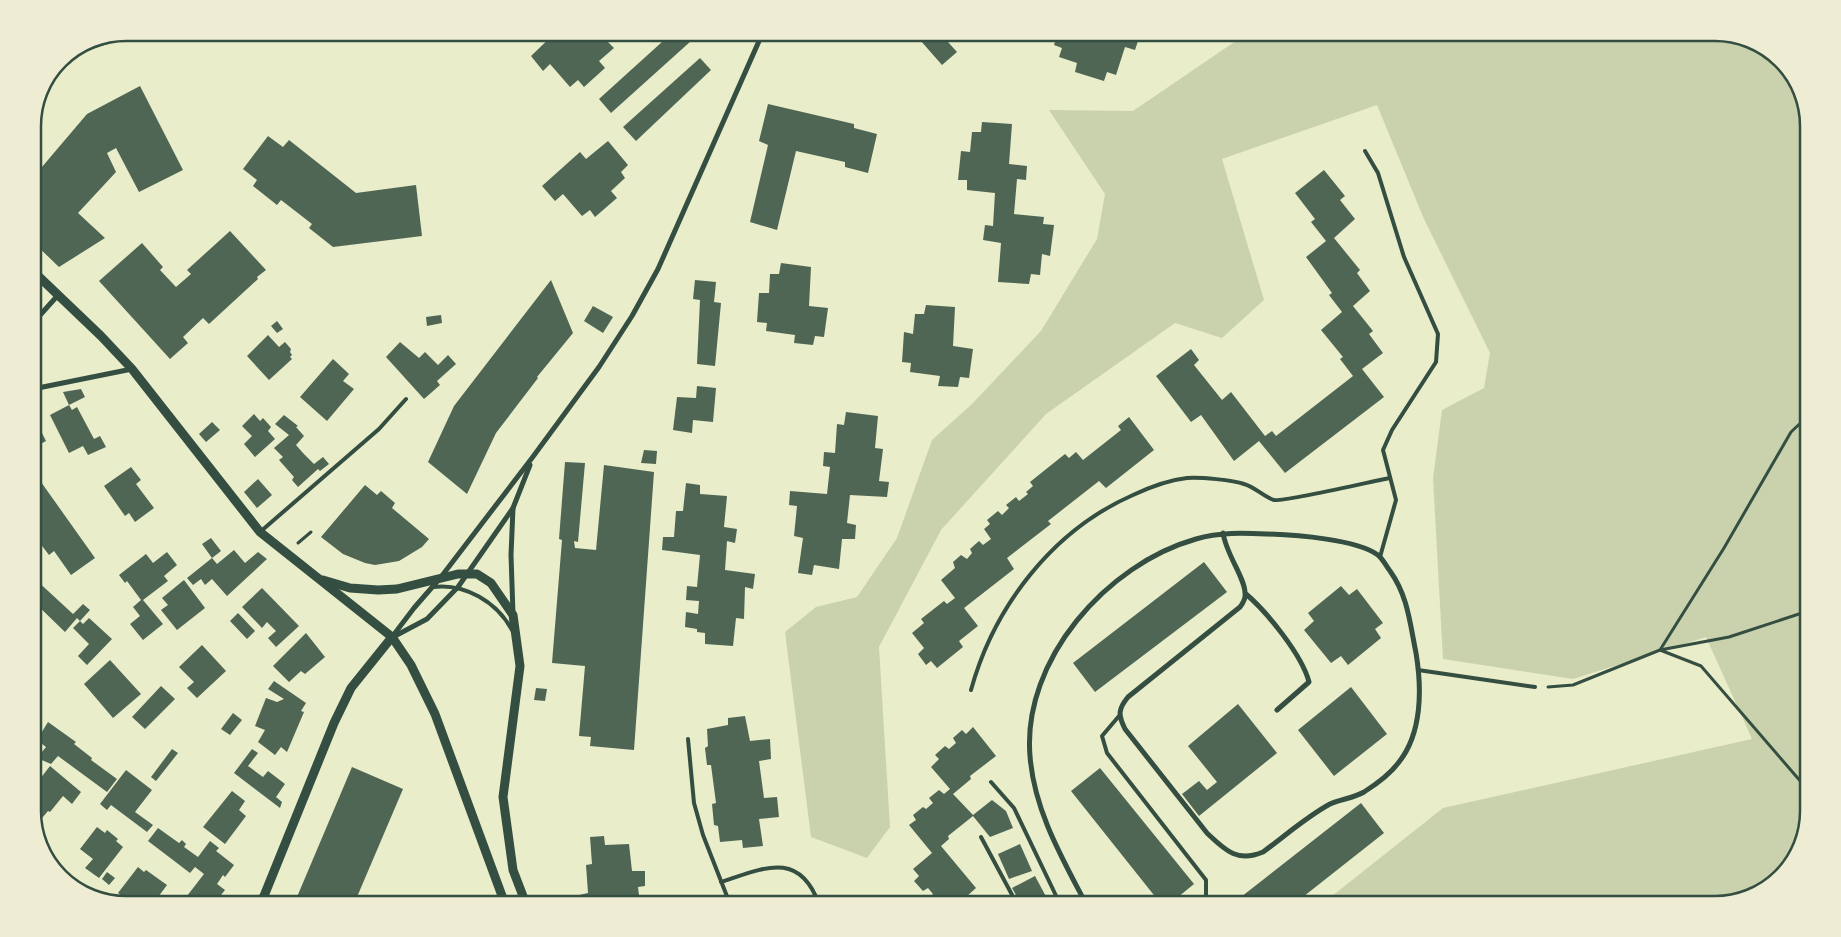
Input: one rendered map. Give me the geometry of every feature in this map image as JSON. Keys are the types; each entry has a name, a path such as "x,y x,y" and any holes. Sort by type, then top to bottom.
{"street":[{"path":"264,896 334,723 351,688 414,608 442,577 599,367 658,269 759,41"},
{"path":"41,278 59,294 132,370 260,532 392,637 411,664 436,714 502,896"},
{"path":"41,314 59,294"},
{"path":"41,387 132,370"},
{"path":"392,637 427,619 470,573 513,508 532,458"},
{"path":"513,508 511,555 514,615 520,666 503,797 513,870 523,896"},
{"path":"1223,533 1225,547 1246,594 1262,608 1306,669 1309,682 1277,710"},
{"path":"1082,896 1044,819 1033,785 1029,754 1035,702 1063,638 1087,608 1111,586 1150,558 1171,548 1196,539 1223,533 1282,534 1354,544 1380,557 1401,586 1406,601 1418,670 1418,705 1410,747 1397,765 1363,793 1332,803 1263,852 1250,858 1235,855 1221,847 1207,833 1125,729 1119,716 1120,706 1128,697 1240,607 1246,594"},
{"path":"318,578 350,588 378,590 397,589 442,577 470,573 477,574 491,583 514,615"}],"lane":[{"path":"1365,151 1378,173 1404,257 1438,334 1436,362 1392,430 1383,450 1396,500 1380,557"},
{"path":"260,532 378,429 406,399"},
{"path":"971,690 979,661 992,631 1027,579 1056,544 1110,505 1152,487 1188,478 1244,484 1276,500 1390,478"},
{"path":"433,587 458,587 484,600 499,612 518,641"},
{"path":"1418,670 1534,687"},
{"path":"1119,716 1102,736 1107,753 1206,880 1206,896"},
{"path":"688,739 694,803 703,835 727,896"},
{"path":"991,782 1014,808 1056,896"},
{"path":"981,837 1013,896"},
{"path":"721,882 766,867 790,869 802,874 813,888 816,896"}],"path":[{"path":"1660,650 1724,548 1791,432 1800,424"},
{"path":"1534,687 1573,685 1660,650 1729,638 1800,614"},
{"path":"1660,650 1701,666 1800,781"}],"green space":[{"path":"1236,41 1714,41 1736,44 1752,50 1771,62 1779,70 1791,89 1800,121 1800,810 1797,832 1791,848 1775,871 1747,889 1736,893 1714,896 1332,896 1443,808 1752,739 1706,637 1573,679 1443,659 1433,478 1442,410 1484,388 1490,353 1424,219 1377,105 1222,159 1264,300 1222,338 1175,323 1046,414 941,530 879,647 890,827 867,858 811,837 785,632 816,607 857,597 897,538 932,440 972,404 1041,331 1097,239 1105,194 1049,110 1133,111"}],"building":[{"path":"547,41 607,41 614,48 599,61 605,68 584,87 578,80 570,87 550,64 543,71 531,56"},
{"path":"663,41 691,41 611,113 599,99"},
{"path":"921,41 947,41 957,52 942,65"},
{"path":"1055,41 1138,41 1135,50 1125,47 1116,75 1107,72 1104,81 1075,72 1077,63 1059,57 1062,48 1054,45"},
{"path":"700,58 711,70 636,141 623,127"},
{"path":"140,86 183,170 139,192 116,148 107,153 116,172 78,213 105,238 59,267 41,250 41,168 87,114"},
{"path":"768,104 854,124 854,128 877,134 868,173 845,167 845,162 796,151 777,230 750,222 768,145 759,141"},
{"path":"982,122 1012,124 1009,164 1027,166 1026,180 1017,179 1014,214 1044,217 1043,224 1054,225 1050,256 1042,254 1040,275 1031,274 1029,284 998,282 1001,243 983,240 985,225 993,226 995,193 967,190 967,180 958,180 961,151 970,152 972,132 981,132"},
{"path":"268,136 283,147 289,140 356,193 416,185 422,236 333,247 309,228 312,224 281,200 277,205 253,186 257,180 243,169"},
{"path":"608,141 628,165 621,172 625,178 611,191 617,198 595,217 590,210 582,216 563,194 555,201 542,186 580,152 586,159"},
{"path":"1324,170 1345,196 1340,200 1355,219 1334,238 1360,270 1357,273 1370,291 1353,306 1373,331 1369,334 1383,353 1362,369 1384,397 1285,473 1259,441 1234,461 1201,415 1191,422 1156,376 1191,349 1199,360 1194,365 1222,400 1231,392 1265,436 1272,431 1276,436 1353,376 1340,359 1343,357 1321,330 1342,312 1329,295 1332,293 1306,257 1326,241 1311,222 1315,219 1295,193"},
{"path":"230,231 266,270 209,324 203,318 183,337 188,343 170,359 99,281 142,243 163,267 160,270 176,287 191,274 187,270"},
{"path":"781,263 811,267 809,306 828,308 824,337 815,336 813,345 794,343 795,335 766,331 767,323 757,322 759,293 769,293 770,274 779,274"},
{"path":"551,280 573,333 537,377 496,433 467,494 428,462 454,406"},
{"path":"695,280 716,282 714,302 721,303 715,366 697,364 700,300 693,299"},
{"path":"926,305 955,307 953,346 973,349 969,378 960,377 958,387 938,386 940,376 910,372 911,363 902,362 904,332 913,334 915,314 924,314"},
{"path":"593,306 613,317 603,333 584,321"},
{"path":"441,315 442,323 427,326 426,317"},
{"path":"277,321 283,329 277,333 271,326"},
{"path":"268,335 279,347 285,342 291,349 292,355 290,357 292,359 269,380 247,356"},
{"path":"400,342 419,358 425,352 438,365 448,355 456,364 437,381 440,385 424,399 386,357"},
{"path":"333,359 349,374 343,381 354,389 327,421 300,397"},
{"path":"697,386 716,388 713,422 693,420 692,433 673,430 677,397 696,398"},
{"path":"81,389 85,397 69,405 63,392"},
{"path":"69,405 72,410 77,407 94,439 100,436 106,447 88,455 83,446 69,453 50,415"},
{"path":"846,412 878,416 875,448 883,449 879,481 889,482 887,497 850,495 847,523 856,525 855,539 842,539 839,569 814,565 812,575 798,573 803,538 794,536 797,506 789,505 790,491 827,494 830,467 823,466 824,452 835,453 837,424 844,425"},
{"path":"254,414 260,421 263,418 271,427 268,431 275,439 255,457 244,444 252,436 242,426"},
{"path":"284,415 298,426 296,427 304,436 296,445 303,453 314,464 323,457 329,464 320,471 318,469 298,487 292,480 294,477 279,460 283,457 274,448 289,435 275,424"},
{"path":"1129,417 1154,450 1106,488 1099,481 1048,521 1051,524 1007,558 1014,569 964,608 978,626 959,641 963,647 937,668 931,661 926,665 918,654 924,648 912,633 924,623 921,619 944,601 947,604 955,598 941,580 955,568 953,562 961,555 967,559 972,553 970,549 979,541 983,545 991,539 984,529 990,524 987,520 998,511 1002,515 1009,508 1006,505 1016,497 1019,501 1028,494 1026,492 1033,486 1030,482 1065,454 1069,458 1076,452 1083,460 1121,430 1118,426"},
{"path":"212,422 220,430 206,442 199,434"},
{"path":"41,431 46,441 41,444"},
{"path":"644,450 657,451 656,464 641,463"},
{"path":"565,462 585,463 578,542 574,541 575,548 596,550 604,465 654,472 634,750 590,746 591,737 579,736 585,666 552,663 562,540 559,539"},
{"path":"131,467 141,480 136,484 154,508 135,522 129,513 125,516 104,486"},
{"path":"258,479 272,495 257,508 244,492"},
{"path":"41,482 95,558 71,575 54,551 49,555 41,544"},
{"path":"686,483 700,485 700,494 727,496 724,527 737,529 735,543 727,541 725,570 755,574 753,589 745,587 744,619 736,618 733,646 705,644 705,633 697,632 697,629 685,627 686,612 698,614 699,601 686,600 687,586 697,587 700,555 662,550 663,537 674,537 676,511 683,511"},
{"path":"365,485 377,495 381,491 395,503 392,508 429,539 422,547 399,561 375,565 343,554 321,537"},
{"path":"211,538 221,551 212,558 202,544"},
{"path":"234,550 245,563 258,552 267,559 227,596 212,579 205,585 201,579 193,585 187,578 212,558 217,564"},
{"path":"167,552 177,565 164,576 168,581 143,600 163,624 143,640 130,624 140,616 133,607 141,600 127,581 125,583 119,575 146,554 153,563"},
{"path":"1204,562 1227,592 1095,692 1073,663"},
{"path":"184,580 205,608 177,630 161,610 168,605 162,598"},
{"path":"41,584 73,614 83,604 90,610 80,621 77,618 65,632 41,609"},
{"path":"1341,586 1349,595 1357,589 1383,623 1375,629 1381,638 1348,665 1341,656 1331,663 1304,630 1314,621 1308,613"},
{"path":"262,588 299,626 276,647 268,638 276,631 267,622 262,628 242,607"},
{"path":"238,613 255,631 247,639 230,621"},
{"path":"89,618 112,639 87,665 78,656 89,644 73,628 80,621 83,624"},
{"path":"306,633 325,657 305,674 301,671 289,682 273,666"},
{"path":"202,645 226,671 197,698 187,688 194,682 179,667"},
{"path":"110,660 141,694 113,718 84,684"},
{"path":"274,681 306,703 301,711 304,712 287,752 281,747 275,755 258,742 265,730 255,726 266,698 277,702 284,699 268,689"},
{"path":"161,686 175,699 145,729 132,717"},
{"path":"1351,687 1387,734 1334,776 1298,730"},
{"path":"536,688 547,689 545,701 534,700"},
{"path":"1238,704 1277,753 1199,816 1182,794 1199,781 1207,790 1217,782 1188,746"},
{"path":"233,713 242,720 230,735 221,729"},
{"path":"745,716 750,741 770,739 771,759 759,761 764,798 777,797 779,817 759,819 763,846 743,848 742,840 720,842 718,826 714,825 712,804 716,803 711,765 707,765 705,748 708,746 707,729 728,725 728,718"},
{"path":"48,722 76,742 74,744 92,758 91,760 117,779 107,792 58,756 51,764 41,760 41,753 46,747 41,743 41,733"},
{"path":"973,727 996,756 970,776 971,779 953,794 973,815 992,800 1006,811 1013,828 990,837 973,816 948,836 949,839 941,846 976,888 967,896 931,896 933,894 928,888 923,891 914,881 919,876 913,869 932,853 909,825 916,820 913,815 923,807 926,809 933,803 929,798 939,790 944,794 950,789 931,767 939,759 935,755 945,746 949,749 956,743 953,738 962,730 966,734"},
{"path":"172,749 178,753 156,781 151,777"},
{"path":"252,749 258,753 248,766 263,777 268,771 285,784 276,797 282,802 280,808 234,773"},
{"path":"50,766 81,792 72,804 63,796 50,812 48,811 41,819 41,778"},
{"path":"352,767 403,789 357,896 297,896"},
{"path":"1100,768 1194,884 1179,896 1155,896 1071,791"},
{"path":"126,770 152,790 135,812 153,825 147,832 111,805 107,810 100,804"},
{"path":"232,791 245,801 239,810 246,816 225,844 203,827"},
{"path":"1361,803 1384,833 1304,896 1242,896"},
{"path":"97,827 105,833 107,830 118,839 116,841 123,847 99,878 85,868 93,859 80,849"},
{"path":"158,828 179,843 182,840 186,844 184,847 198,857 210,841 219,848 216,851 234,865 225,877 223,875 217,884 225,890 220,896 187,896 204,874 195,867 190,873 148,841"},
{"path":"604,836 605,845 629,844 632,871 645,871 645,886 638,887 639,896 579,896 588,893 586,865 592,864 590,837"},
{"path":"1020,844 1032,871 1009,879 998,854"},
{"path":"138,867 144,872 146,870 167,885 159,896 127,896 118,893"},
{"path":"107,872 115,878 109,885 102,879"},
{"path":"1035,876 1046,896 1016,896 1012,888"}]}
